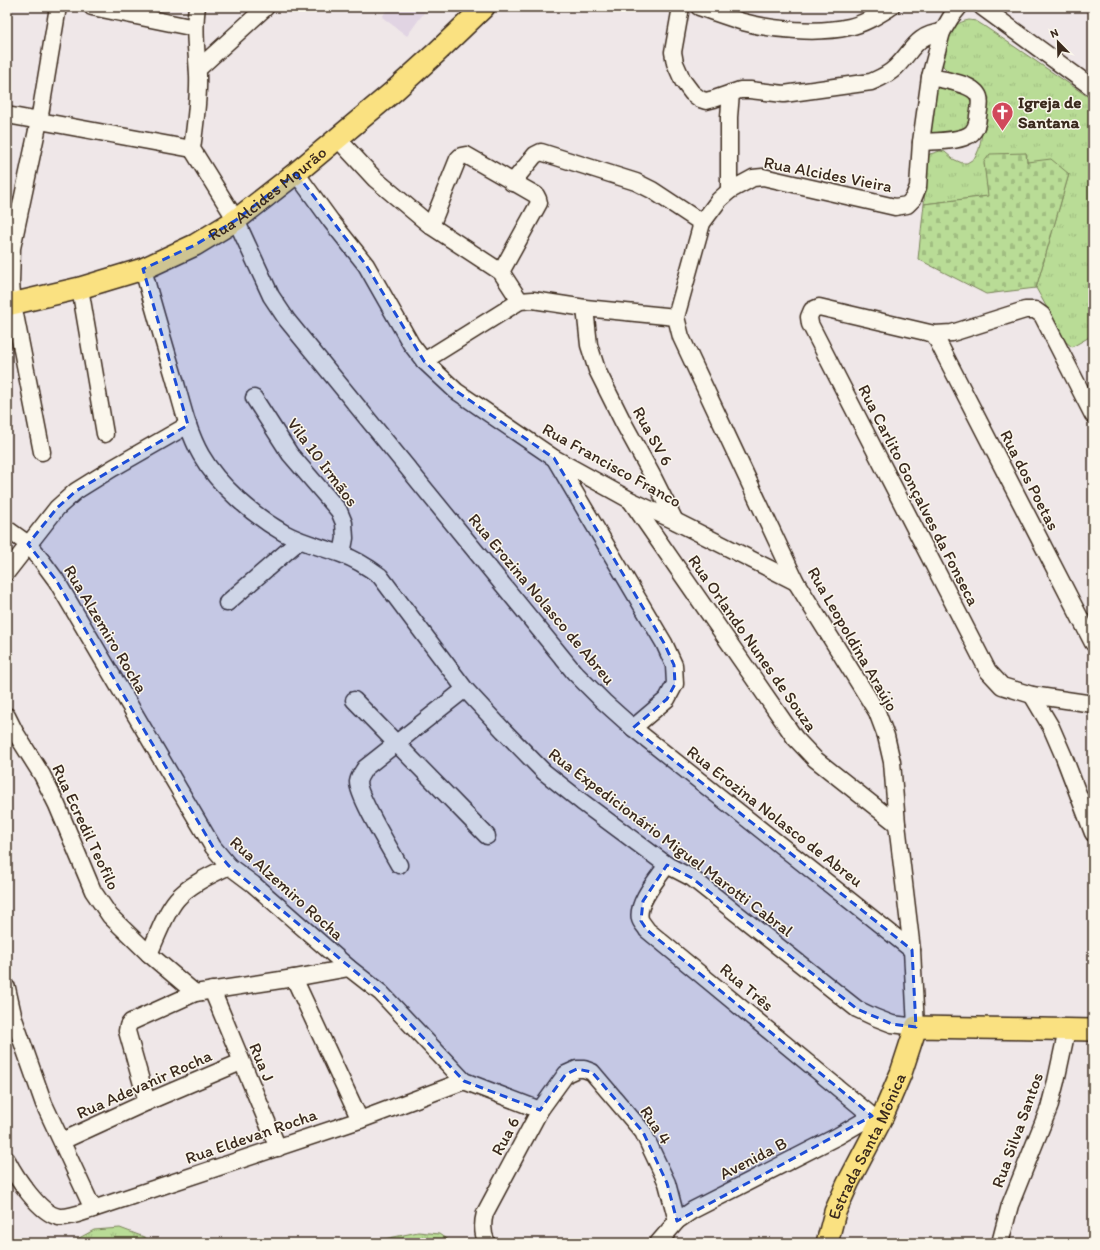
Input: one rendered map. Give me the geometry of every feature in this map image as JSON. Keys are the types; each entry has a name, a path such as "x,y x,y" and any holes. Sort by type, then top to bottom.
{"main road":[{"name":"Rua Alcides Mourão","path":"10,305 80,288 143,269 195,246 236,220 338,139 415,72 484,7"},
{"path":"916,1027 1093,1030"},
{"name":"Estrada Santa Mônica","path":"827,1243 838,1206 877,1118 901,1073 910,1050 916,1027"}],"street":[{"path":"42,452 10,305 12,283 10,247 39,121 58,7"},
{"path":"92,7 195,28"},
{"path":"7,114 192,150 198,102 198,69 195,28 197,7"},
{"path":"198,69 266,7"},
{"path":"681,7 673,52 675,63 683,81 692,93 700,99 706,101 740,90 784,94 871,82 883,77 895,68 917,42 925,36 932,33 942,32"},
{"path":"699,7 744,22 773,27 816,31 851,27 877,16 891,7"},
{"name":"Rua Alcides Vieira","path":"676,317 702,223 729,191 752,178 763,177 895,207 907,205 913,199 918,187 930,77 942,32 951,17 960,7"},
{"path":"982,7 1093,88"},
{"path":"922,142 956,139 968,136 974,131 978,124 980,104 979,97 975,90 969,86 930,77"},
{"path":"729,191 729,117 731,93"},
{"path":"338,139 375,179 431,226 501,272 520,301"},
{"name":"Rua Erozina Nolasco de Abreu","path":"192,150 236,220 271,296 288,320 574,672 633,728 912,950"},
{"path":"512,183 535,155 541,152 636,182 652,190 702,223"},
{"path":"431,226 458,159 461,156 466,155 512,183 536,195 539,203 501,272"},
{"name":"Rua Francisco Franco","path":"296,172 331,221 366,265 401,327 424,361 456,391 554,458 630,500 796,582"},
{"name":"Rua Expedicionário Miguel Marotti Cabral","path":"143,269 188,425 200,454 216,477 243,504 270,524 299,541 342,554 367,566 380,576 465,689 504,732 544,772 582,802 667,865 692,878 857,1009 892,1024 916,1027"},
{"path":"80,288 105,434"},
{"path":"424,361 520,301 533,300 585,308 676,317"},
{"name":"Rua Carlito Gonçalves da Fonseca","path":"934,334 819,307 812,310 809,317 810,324 988,671 1002,686 1032,695"},
{"name":"Rua SV 6","path":"585,308 589,345 597,370 675,521"},
{"path":"934,334 952,332 1025,310 1035,310 1042,315 1093,415"},
{"name":"Rua Leopoldina Araújo","path":"676,317 681,337 796,582 876,712 886,736 892,762 912,950 916,1027"},
{"name":"Rua dos Poetas","path":"934,334 1093,643"},
{"name":"Vila 10 Irmãos","path":"254,398 290,454 339,510 344,523 346,538 342,554"},
{"path":"7,572 58,508 76,491 188,425"},
{"path":"554,458 664,643 674,666 675,684 667,699 633,728"},
{"name":"Rua Orlando Nunes de Souza","path":"630,500 795,738 815,759 898,824"},
{"name":"Rua Alzemiro Rocha","path":"7,529 28,544 56,580 213,847 228,866 253,884 349,968 381,993 464,1080 540,1110"},
{"path":"227,603 299,541"},
{"path":"399,865 373,818 360,790 358,783 360,776 365,768 465,689"},
{"path":"1032,695 1093,704"},
{"path":"1032,695 1051,727 1093,833"},
{"path":"354,700 487,836"},
{"name":"Rua Ecredil Teofilo","path":"7,716 51,793 93,891 110,916 149,954 195,993"},
{"name":"Rua Três","path":"667,865 643,902 639,911 641,921 648,930 877,1118"},
{"path":"149,954 176,899 191,886 228,866"},
{"path":"147,1102 126,1031 131,1022 195,993 349,968"},
{"path":"294,978 360,1120"},
{"path":"7,988 14,1019 44,1104 93,1209"},
{"name":"Rua J","path":"212,990 278,1148"},
{"name":"Rua Silva Santos","path":"1000,1243 1010,1205 1049,1108 1067,1030"},
{"name":"Rua Adevanir Rocha","path":"62,1141 147,1102 241,1062"},
{"name":"Rua 6","path":"485,1237 483,1222 485,1213 540,1110 566,1074 577,1069"},
{"name":"Rua 4","path":"577,1069 584,1069 592,1072 643,1132 667,1183 678,1221"},
{"name":"Rua Eldevan Rocha","path":"7,1160 25,1190 49,1213 67,1217 360,1120 464,1080"},
{"name":"Avenida B","path":"658,1243 678,1221 693,1210 838,1136 877,1118"}],"highlighted area":[{"path":"296,173 366,265 424,361 456,391 554,458 664,643 674,665 675,684 667,699 633,728 912,950 916,1027 892,1024 857,1009 692,878 667,865 643,901 641,921 647,930 872,1116 677,1221 667,1183 643,1132 592,1072 577,1069 566,1074 540,1110 464,1081 381,993 229,866 213,847 56,580 28,544 57,508 76,491 188,425 143,269 195,245 236,220"}],"shaded area":[{"path":"389,7 428,7 407,36 382,17"}],"green space":[{"path":"969,20 976,21 984,26 1093,100 1093,335 1072,347 1066,342 1036,288 1069,174 1027,162 1026,153 984,163 989,196 924,204 926,158 930,154 940,151 945,152 953,159 962,163 967,163 975,158 979,149 989,98 977,83 968,78 949,72 939,59 948,34 956,25"},
{"path":"935,86 959,90 970,96 974,107 968,129 928,137"},
{"path":"1026,153 1027,162 1051,159 1069,174 1036,288 986,294 918,259 924,204 988,196 984,162 990,154"},
{"path":"120,1228 144,1237 154,1243 70,1243 94,1230"},
{"path":"418,1232 439,1234 452,1243 365,1243"}],"place":[{"name":"Igreja de Santana","path":"1003,132"}]}
